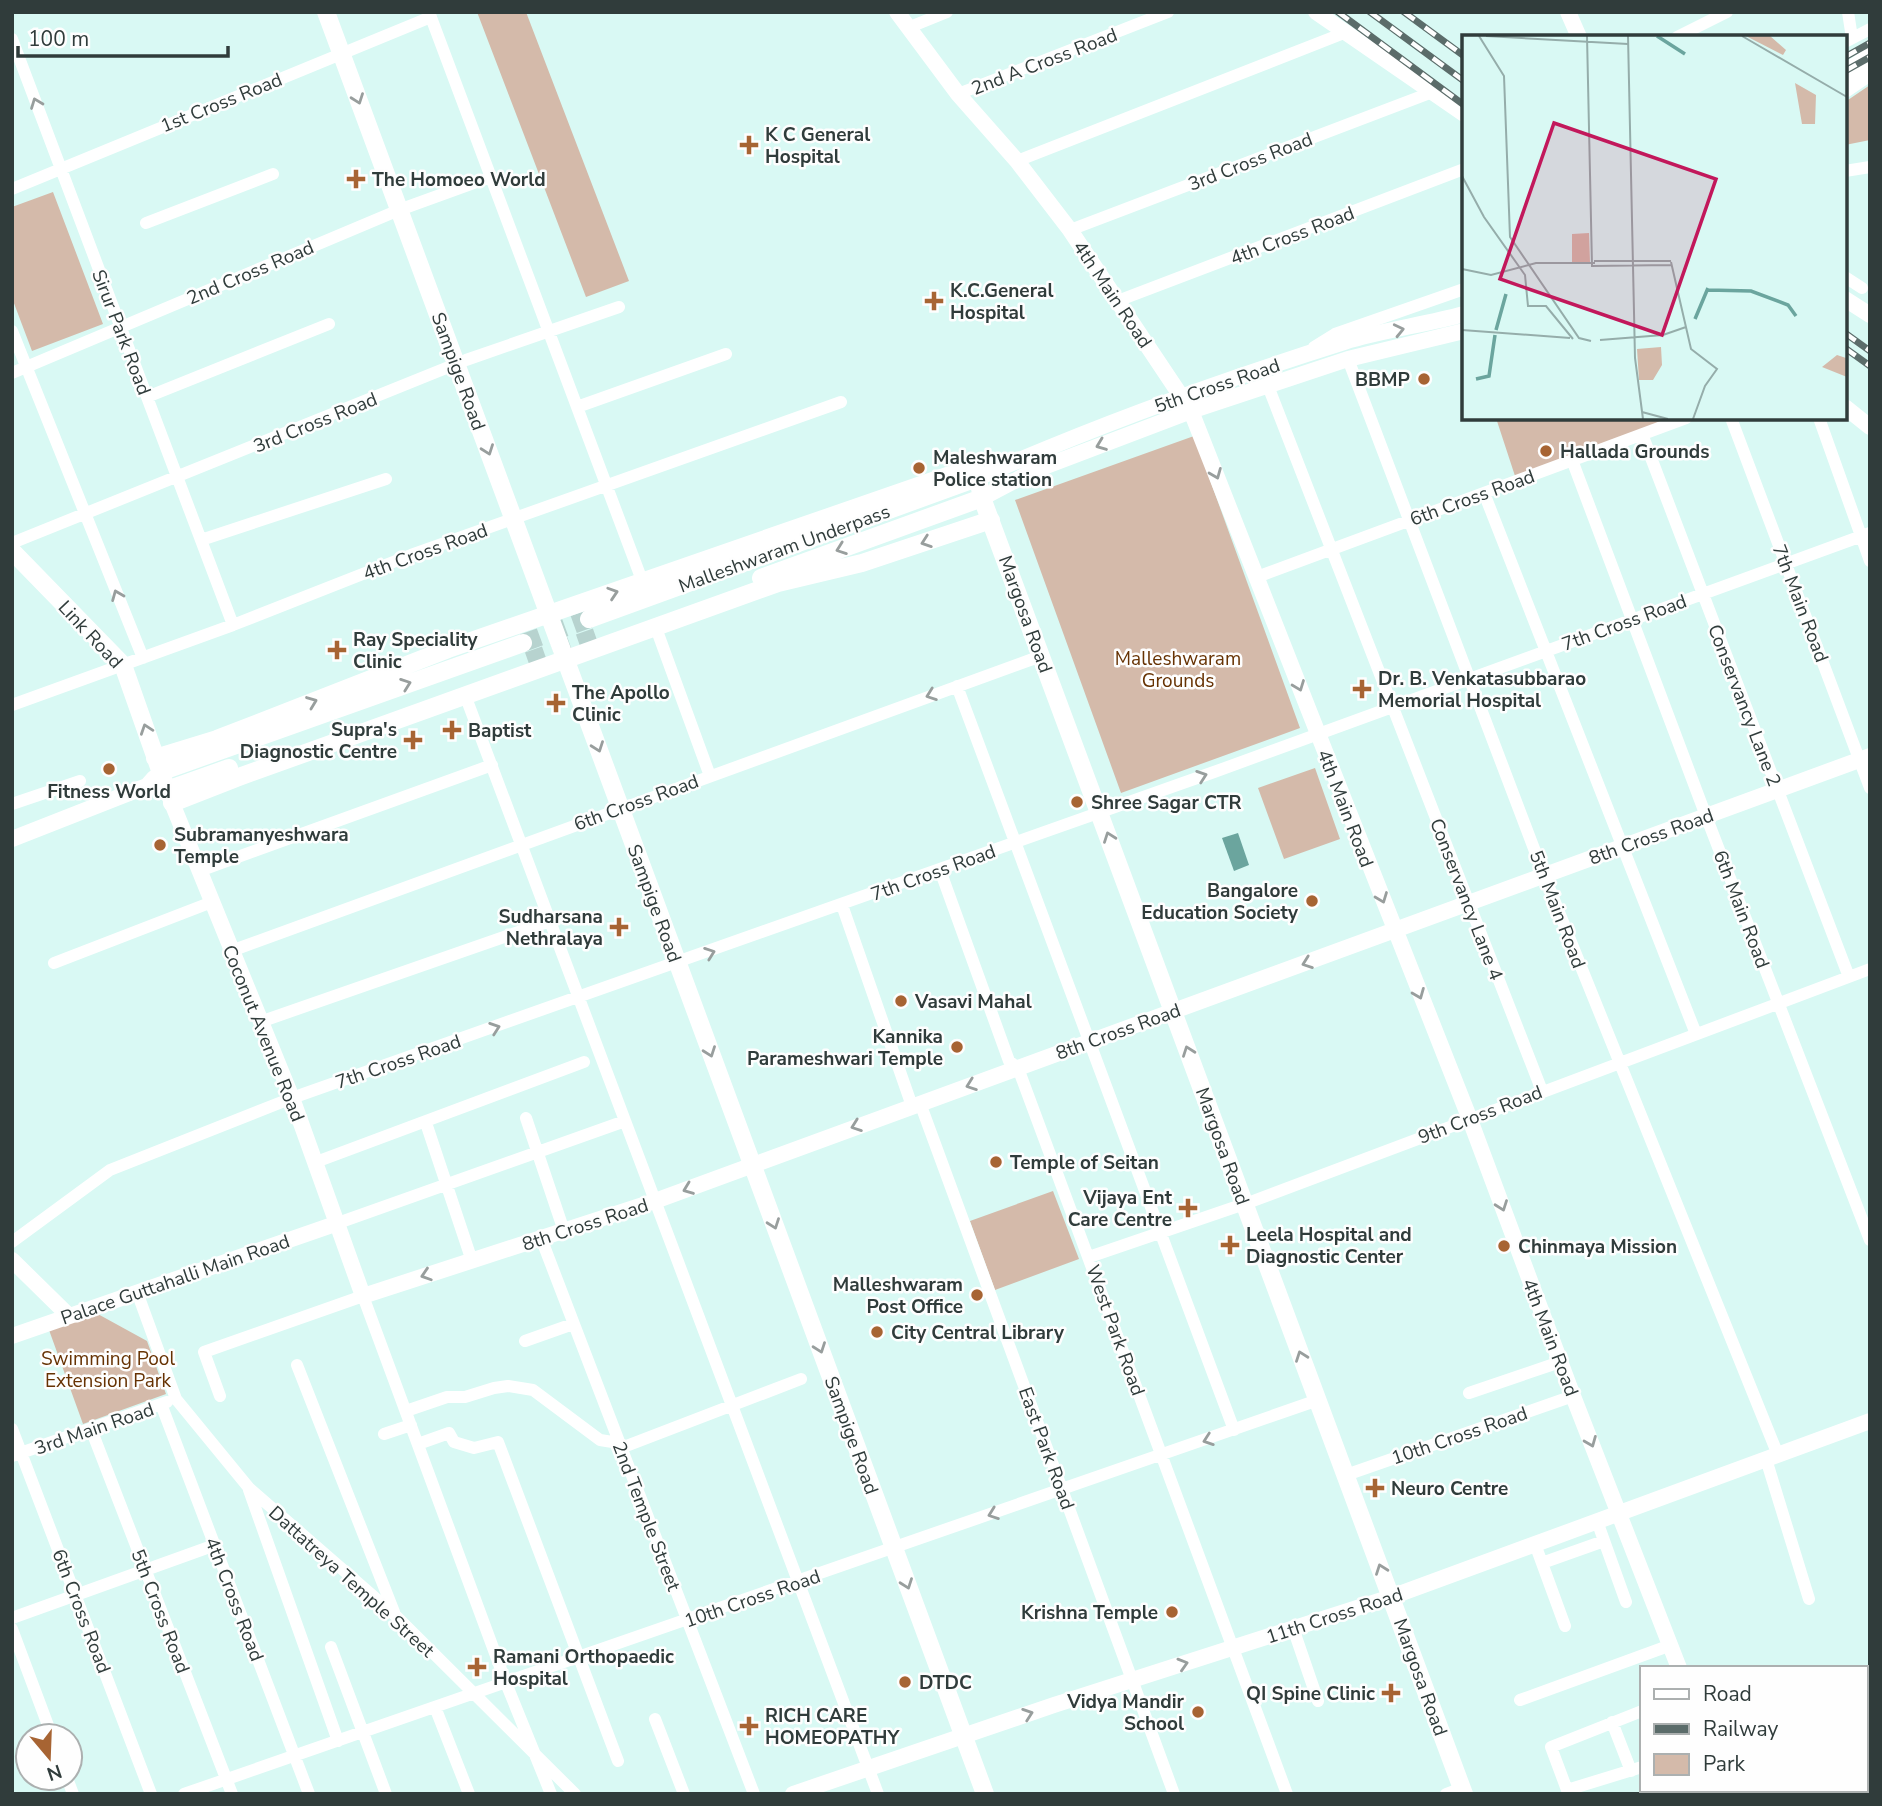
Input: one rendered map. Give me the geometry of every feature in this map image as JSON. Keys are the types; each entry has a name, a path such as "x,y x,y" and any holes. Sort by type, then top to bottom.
{"main road":[{"name":"Sampige Road","path":"326,12 985,1794"},
{"name":"Margosa Road","path":"977,474 982,498 1391,1597 1458,1792"},
{"path":"158,765 217,738 548,614 947,476 977,474"},
{"name":"Malleshwaram Underpass","path":"589,619 977,474"},
{"name":"Malleshwaram Underpass","path":"596,637 982,498"},
{"path":"169,797 778,583 862,563 991,520"},
{"name":"Link Road","path":"12,551 123,665 158,765"},
{"path":"158,765 523,643"},
{"path":"169,797 208,776 528,661"},
{"name":"Coconut Avenue Road","path":"158,765 169,797"}],"street":[{"name":"4th Main Road","path":"897,12 958,94 1017,161 1070,230 1120,300 1191,411 1469,1117 1560,1362 1678,1666"},
{"path":"910,27 947,12"},
{"name":"2nd A Cross Road","path":"958,94 1168,12"},
{"path":"1315,12 1462,113"},
{"path":"1568,12 1578,35"},
{"path":"1680,35 1727,12"},
{"path":"1848,12 1849,40 1870,29"},
{"name":"1st Cross Road","path":"12,189 59,167 430,15"},
{"path":"430,15 643,583"},
{"path":"1017,161 1344,33"},
{"name":"Sirur Park Road","path":"12,39 233,625"},
{"path":"1847,71 1870,55"},
{"path":"1847,89 1870,73"},
{"name":"3rd Cross Road","path":"1070,230 1430,93"},
{"path":"1847,171 1870,167"},
{"name":"4th Cross Road","path":"1120,300 1462,170"},
{"path":"146,223 273,173"},
{"name":"2nd Cross Road","path":"12,373 399,210 491,177"},
{"path":"1847,278 1867,288"},
{"path":"1296,358 1335,334 1462,290"},
{"path":"1847,300 1870,315"},
{"name":"3rd Cross Road","path":"12,543 456,364 619,307"},
{"name":"5th Cross Road","path":"977,474 1182,396 1347,341 1462,314"},
{"path":"147,397 329,324"},
{"path":"12,331 143,658"},
{"name":"5th Cross Road","path":"982,498 1033,471 1191,411 1348,359 1462,331"},
{"path":"577,407 726,354"},
{"name":"5th Main Road","path":"1348,359 1544,875 1772,1457 1809,1599"},
{"path":"1268,386 1330,550"},
{"name":"4th Cross Road","path":"12,705 233,625 513,518 607,487 841,402"},
{"path":"1847,409 1870,427"},
{"name":"6th Cross Road","path":"1258,577 1680,420"},
{"name":"7th Main Road","path":"1732,420 1865,758 1870,788"},
{"path":"1820,420 1865,534 1870,561"},
{"name":"Conservancy Lane 2","path":"1642,434 1849,976"},
{"name":"6th Main Road","path":"1572,460 1870,1240"},
{"path":"201,540 386,479"},
{"path":"1484,493 1696,1034"},
{"name":"7th Cross Road","path":"12,1242 110,1170 292,1098 678,964 1391,708 1865,534"},
{"name":"Conservancy Lane 4","path":"1330,550 1542,1091"},
{"path":"656,628 710,776"},
{"name":"6th Cross Road","path":"231,951 521,843 1041,656"},
{"path":"957,686 1234,1430"},
{"path":"465,695 878,1794"},
{"name":"8th Cross Road","path":"363,1296 655,1201 1865,758"},
{"path":"12,839 147,786 158,765"},
{"path":"199,871 492,765"},
{"path":"12,804 80,781"},
{"path":"147,786 169,797"},
{"name":"Coconut Avenue Road","path":"169,797 292,1098 363,1296"},
{"name":"West Park Road","path":"940,870 1009,1060 1018,1068 1089,1257 1287,1794"},
{"path":"54,963 212,902"},
{"name":"East Park Road","path":"842,905 1174,1794"},
{"path":"260,1022 550,921"},
{"name":"9th Cross Road","path":"1089,1257 1245,1204 1469,1117 1870,969"},
{"path":"316,1162 584,1062"},
{"path":"526,1118 564,1231"},
{"path":"338,1223 625,1121"},
{"path":"426,1123 472,1261"},
{"name":"Palace Guttahalli Main Road","path":"12,1336 338,1223"},
{"name":"2nd Temple Street","path":"541,1238 754,1794"},
{"path":"12,1259 68,1315"},
{"name":"Dattatreya Temple Street","path":"137,1292 176,1399 248,1488 396,1616 575,1794"},
{"path":"219,1396 204,1352 363,1296 506,1683 551,1794"},
{"path":"525,1341 573,1324"},
{"path":"1469,1393 1560,1362"},
{"path":"297,1365 396,1616"},
{"path":"406,1411 447,1397 465,1397 494,1388 508,1386 533,1390 600,1440 620,1446 801,1379"},
{"name":"10th Cross Road","path":"1346,1475 1573,1396"},
{"name":"3rd Main Road","path":"17,1455 176,1399"},
{"name":"10th Cross Road","path":"184,1794 1318,1400"},
{"name":"4th Cross Road","path":"161,1404 309,1794"},
{"name":"11th Cross Road","path":"793,1794 1132,1680 1391,1597 1870,1421"},
{"path":"384,1434 411,1425"},
{"name":"6th Cross Road","path":"12,1429 17,1455 76,1595 151,1794"},
{"name":"5th Cross Road","path":"91,1429 232,1794"},
{"path":"418,1444 449,1433 454,1443 474,1448 498,1442 618,1761"},
{"path":"248,1488 338,1741"},
{"path":"1597,1521 1626,1602"},
{"path":"1542,1563 1604,1541"},
{"path":"1535,1544 1565,1626"},
{"path":"12,1618 215,1545"},
{"path":"1293,1628 1318,1701"},
{"path":"12,1629 47,1722"},
{"path":"1520,1700 1671,1645"},
{"path":"331,1647 386,1794"},
{"path":"435,1707 469,1794"},
{"path":"1612,1722 1636,1769 1574,1790 1565,1788 1551,1746 1612,1722 1640,1712"},
{"path":"655,1719 684,1794"}],"green space":[{"path":"477,12 526,12 629,281 586,297"},
{"path":"1870,85 1870,140 1847,145 1847,101"},
{"path":"53,192 103,324 32,351 12,298 12,207"},
{"name":"Hallada Grounds","path":"1497,420 1670,420 1515,476"},
{"name":"Malleshwaram Grounds","path":"1194,436 1300,728 1121,793 1015,500"},
{"path":"1315,768 1340,839 1284,859 1258,788"},
{"path":"1053,1191 1079,1259 995,1290 970,1221"},
{"name":"Swimming Pool Extension Park","path":"96,1313 147,1341 166,1394 83,1424 49,1330"}],"water":[{"path":"1238,833 1249,865 1234,871 1222,838"}],"tunnel":[{"path":"523,643 589,619"},
{"path":"528,661 596,637"}],"railway":[{"path":"1338,12 1462,104"},
{"path":"1370,12 1462,80"},
{"path":"1404,12 1462,55"},
{"path":"1847,56 1870,43"},
{"path":"1847,70 1870,57"},
{"path":"1847,334 1870,351"},
{"path":"1847,349 1870,366"}],"place":[{"name":"K C General Hospital","path":"749,145"},
{"name":"The Homoeo World","path":"356,179"},
{"name":"K.C.General Hospital","path":"934,301"},
{"name":"BBMP","path":"1424,379"},
{"name":"Hallada Grounds","path":"1546,451"},
{"name":"Maleshwaram Police station","path":"919,468"},
{"name":"Ray Speciality Clinic","path":"337,650"},
{"name":"Dr. B. Venkatasubbarao Memorial Hospital","path":"1362,689"},
{"name":"The Apollo Clinic","path":"556,703"},
{"name":"Baptist","path":"452,730"},
{"name":"Supra's Diagnostic Centre","path":"413,740"},
{"name":"Fitness World","path":"109,769"},
{"name":"Shree Sagar CTR","path":"1077,802"},
{"name":"Subramanyeshwara Temple","path":"160,845"},
{"name":"Bangalore Education Society","path":"1312,901"},
{"name":"Sudharsana Nethralaya","path":"619,927"},
{"name":"Vasavi Mahal","path":"901,1001"},
{"name":"Kannika Parameshwari Temple","path":"957,1047"},
{"name":"Temple of Seitan","path":"996,1162"},
{"name":"Vijaya Ent Care Centre","path":"1188,1208"},
{"name":"Leela Hospital and Diagnostic Center","path":"1230,1245"},
{"name":"Chinmaya Mission","path":"1504,1246"},
{"name":"Malleshwaram Post Office","path":"977,1295"},
{"name":"City Central Library","path":"877,1332"},
{"name":"Neuro Centre","path":"1375,1488"},
{"name":"Krishna Temple","path":"1172,1612"},
{"name":"Ramani Orthopaedic Hospital","path":"477,1667"},
{"name":"DTDC","path":"905,1682"},
{"name":"QI Spine Clinic","path":"1391,1693"},
{"name":"Vidya Mandir School","path":"1198,1712"},
{"name":"RICH CARE HOMEOPATHY","path":"749,1726"}]}
